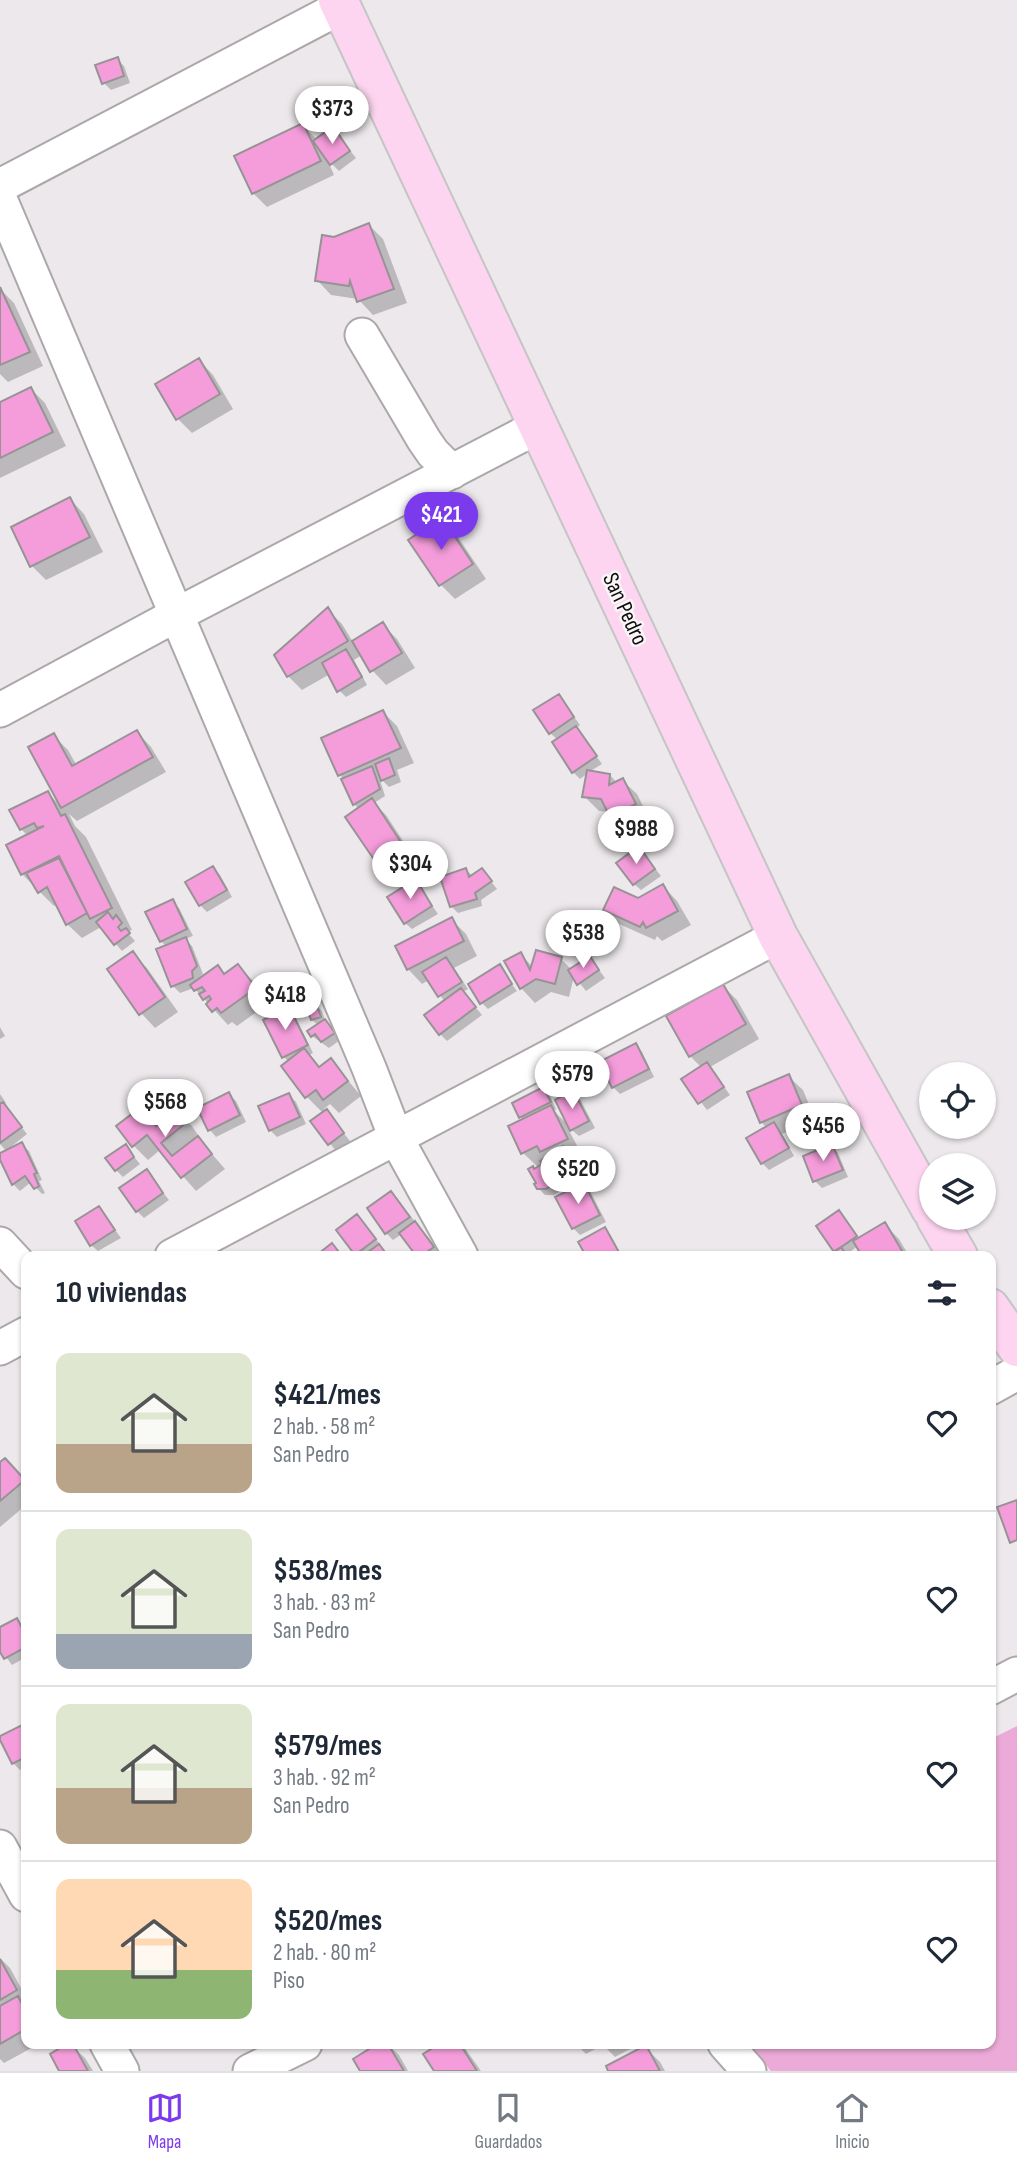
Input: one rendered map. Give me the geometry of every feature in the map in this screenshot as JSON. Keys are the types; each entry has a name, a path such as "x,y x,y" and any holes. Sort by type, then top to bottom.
{"main road":[{"name":"San Pedro","path":"340,4 778,936 919,1188"},
{"path":"943,1230 955,1251"},
{"path":"996,1317 1017,1347"}],"street":[{"path":"0,186 340,4"},
{"path":"0,199 369,1068 396,1138 458,1251"},
{"path":"362,335 424,440 452,472"},
{"path":"0,710 539,426"},
{"path":"181,1251 778,936"},
{"path":"0,1244 21,1267"},
{"path":"0,1348 21,1337"},
{"path":"996,1385 1017,1373"},
{"path":"996,1686 1017,1674"},
{"path":"0,1847 21,1886"},
{"path":"110,2049 122,2071"},
{"path":"250,2071 295,2049"},
{"path":"729,2049 748,2071"}],"shaded area":[{"path":"1017,1726 1017,2071 771,2071 753,2049 996,2049 996,1736"}],"building":[{"path":"118,57 124,76 102,84 95,65"},
{"path":"303,123 321,161 252,194 234,156"},
{"path":"333,126 350,151 330,165 313,141"},
{"path":"369,223 394,289 357,302 350,281 349,286 315,281 322,235 334,237"},
{"path":"0,287 30,352 0,365"},
{"path":"199,358 220,394 176,420 155,384"},
{"path":"31,387 53,432 0,458 0,402"},
{"path":"70,497 90,537 30,567 11,527"},
{"path":"442,517 473,564 439,586 408,540"},
{"path":"328,607 348,641 287,677 274,655"},
{"path":"383,622 402,653 370,672 352,641"},
{"path":"346,649 362,677 337,692 322,663"},
{"path":"559,694 574,717 549,734 533,710"},
{"path":"383,710 401,748 338,776 321,738"},
{"path":"576,726 597,756 572,773 552,742"},
{"path":"137,730 153,757 61,808 28,747 54,733 72,766"},
{"path":"389,758 395,775 381,781 375,764"},
{"path":"372,766 380,789 353,805 341,779"},
{"path":"587,770 610,774 609,785 623,778 636,804 610,817 601,799 582,797"},
{"path":"48,791 61,816 65,814 112,908 90,919 59,856 21,875 6,845 44,826 37,828 34,823 20,830 9,810"},
{"path":"372,798 404,847 377,864 345,817"},
{"path":"639,846 655,869 633,885 616,863"},
{"path":"403,850 410,861 399,868 392,857"},
{"path":"59,858 87,913 66,925 47,887 38,893 26,873"},
{"path":"213,866 227,890 199,906 185,882"},
{"path":"466,868 469,877 482,868 492,881 475,893 477,899 450,907 440,877"},
{"path":"416,879 432,906 404,924 387,897"},
{"path":"663,884 678,911 646,928 643,922 640,927 603,910 614,887 638,898"},
{"path":"173,899 187,929 160,942 145,912"},
{"path":"108,912 113,919 116,915 122,923 118,927 121,931 126,928 130,933 114,945 96,922"},
{"path":"452,917 464,941 407,970 395,946"},
{"path":"186,937 197,966 192,971 193,978 171,987 156,949"},
{"path":"536,950 562,957 555,984 536,979 520,989 504,961 521,952 530,970"},
{"path":"133,951 165,997 139,1015 107,969"},
{"path":"590,956 599,970 577,985 568,970"},
{"path":"446,957 462,982 438,997 422,972"},
{"path":"238,964 256,988 221,1013 217,1008 212,1012 206,1004 211,999 209,996 203,1000 199,994 205,991 202,987 194,991 190,985 218,965 224,974"},
{"path":"500,964 512,984 480,1004 468,984"},
{"path":"723,984 746,1024 689,1057 666,1016"},
{"path":"461,988 476,1007 439,1035 424,1015"},
{"path":"316,1003 321,1017 311,1020 306,1006"},
{"path":"289,1007 308,1045 282,1058 263,1020"},
{"path":"325,1019 335,1033 321,1042 315,1034 311,1037 307,1031"},
{"path":"636,1043 649,1069 612,1088 599,1062"},
{"path":"304,1048 319,1067 331,1058 348,1081 323,1100 316,1090 305,1098 281,1066"},
{"path":"707,1062 724,1087 698,1104 681,1079"},
{"path":"789,1074 802,1105 760,1123 747,1092"},
{"path":"543,1087 551,1102 519,1118 512,1103"},
{"path":"573,1090 589,1121 570,1131 555,1100"},
{"path":"229,1092 240,1115 208,1131 197,1108"},
{"path":"289,1093 300,1117 269,1131 258,1106"},
{"path":"3,1102 22,1127 0,1143 0,1104"},
{"path":"551,1105 568,1139 540,1152 537,1146 521,1154 508,1126"},
{"path":"141,1107 156,1126 178,1110 187,1122 161,1143 172,1156 198,1136 212,1154 181,1178 147,1135 132,1147 116,1126"},
{"path":"327,1109 344,1133 328,1145 310,1121"},
{"path":"774,1122 789,1148 761,1164 746,1138"},
{"path":"22,1142 37,1173 34,1174 39,1186 34,1189 25,1176 12,1185 0,1160 0,1153"},
{"path":"126,1144 134,1157 115,1171 105,1158"},
{"path":"832,1144 843,1170 813,1182 803,1156"},
{"path":"563,1146 580,1172 556,1187 554,1184 546,1189 537,1189 528,1169 542,1164 540,1161"},
{"path":"147,1169 163,1193 136,1212 119,1188"},
{"path":"584,1183 600,1215 572,1229 555,1197"},
{"path":"391,1191 410,1217 385,1234 367,1208"},
{"path":"99,1206 115,1230 90,1246 75,1221"},
{"path":"839,1210 857,1236 833,1251 816,1226"},
{"path":"357,1214 376,1239 360,1251 352,1251 336,1230"},
{"path":"415,1221 434,1247 428,1251 412,1251 399,1233"},
{"path":"885,1222 902,1251 859,1251 853,1241"},
{"path":"605,1227 618,1251 583,1251 578,1242"},
{"path":"332,1243 338,1251 322,1251"},
{"path":"379,1244 384,1251 370,1251"},
{"path":"5,1458 21,1476 21,1483 0,1501 0,1462"},
{"path":"1017,1500 1017,1540 1010,1543 997,1507"},
{"path":"17,1618 21,1626 21,1650 4,1659 0,1652 0,1627"},
{"path":"21,1726 21,1760 12,1764 0,1736"},
{"path":"0,1959 17,1990 0,2000"},
{"path":"18,1996 21,2002 21,2032 0,2044 0,2006"},
{"path":"58,2049 76,2049 88,2071 59,2071 50,2054"},
{"path":"369,2049 391,2049 404,2071 360,2071 353,2059"},
{"path":"431,2049 463,2049 477,2071 434,2071 423,2054"},
{"path":"638,2049 648,2049 660,2071 608,2071 606,2066"}]}
